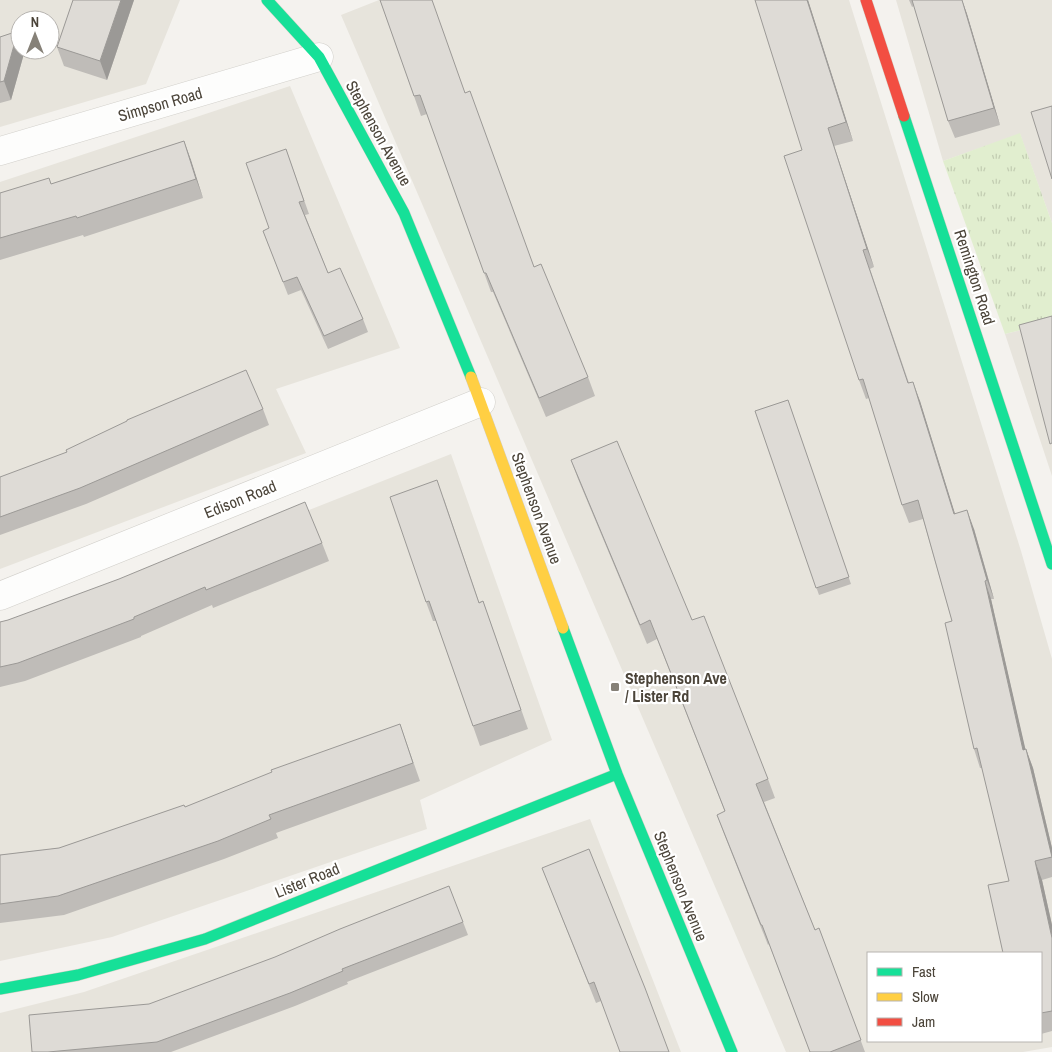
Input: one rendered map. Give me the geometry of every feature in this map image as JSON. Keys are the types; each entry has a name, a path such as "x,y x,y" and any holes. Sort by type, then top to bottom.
{"street":[{"name":"Stephenson Avenue","path":"267,0 320,57 404,213 480,402 617,774 732,1052"},
{"name":"Remington Road","path":"866,0 1051,561"},
{"name":"Simpson Road","path":"0,151 320,57"},
{"name":"Edison Road","path":"0,596 480,402"},
{"name":"Lister Road","path":"0,989 78,975 205,939 617,774"}],"shaded area":[{"path":"0,0 180,0 146,84 0,127"},
{"path":"379,0 849,0 1021,551 1052,659 1052,1047 1023,1052 786,1052 341,15"},
{"path":"896,0 1052,0 1052,223 1020,134 943,161"},
{"path":"290,86 400,348 276,389 306,453 0,569 0,182"},
{"path":"1052,322 1052,476 1005,334"},
{"path":"451,454 552,740 420,800 427,829 112,937 0,961 0,630 10,628"},
{"path":"590,819 681,1052 0,1052 0,1013 84,992"}],"green space":[{"path":"1020,133 1052,223 1052,322 1005,334 943,161"}],"building":[{"path":"73,0 121,0 100,61 60,48 60,38"},
{"path":"380,0 432,0 465,93 470,91 534,267 541,264 588,377 539,398 486,273 484,273 420,95 414,96"},
{"path":"755,0 807,0 846,122 828,128 867,249 863,250 908,383 913,382 954,514 967,510 987,580 985,581 1023,750 1026,749 1052,857 1035,861 1052,938 1052,1011 1042,1013 1042,952 1003,952 988,885 1009,881 977,748 974,749 945,623 952,621 918,500 902,505 863,379 859,380 784,156 802,150"},
{"path":"912,0 962,0 994,108 948,121"},
{"path":"10,34 10,60 4,81 0,82 0,37"},
{"path":"1052,106 1052,179 1031,112"},
{"path":"184,141 196,179 77,218 76,216 0,238 0,193 49,178 51,184"},
{"path":"286,149 304,201 299,202 328,273 340,268 363,319 324,336 297,277 283,282 263,231 269,228 246,163"},
{"path":"1052,316 1052,443 1050,444 1019,325"},
{"path":"246,370 263,409 80,488 0,517 0,477 67,452 66,450 127,420"},
{"path":"788,400 849,577 816,588 755,411"},
{"path":"617,441 692,620 704,616 768,779 756,784 815,930 819,928 861,1040 830,1052 810,1052 762,925 717,815 725,811 650,620 640,625 571,460"},
{"path":"437,480 479,603 483,601 521,710 473,726 429,601 426,602 390,497"},
{"path":"305,502 322,543 206,590 205,587 134,617 134,619 18,663 0,667 0,622 119,579"},
{"path":"400,724 413,763 269,815 271,819 218,841 58,896 0,904 0,855 59,848 184,805 185,807 272,772 271,770"},
{"path":"589,849 669,1052 620,1052 594,982 589,984 542,868"},
{"path":"449,886 463,922 342,969 343,971 290,993 157,1042 32,1052 29,1015 149,1004 275,957"}],"traffic: fast":[{"path":"267,0 319,57 404,213 471,377"},
{"path":"904,116 1052,564"},
{"path":"563,628 617,774 732,1052"},
{"path":"0,989 78,975 205,939 617,774"}],"traffic: slow":[{"path":"471,377 563,628"}],"traffic: jam":[{"path":"866,0 904,116"}],"place":[{"name":"Stephenson Ave / Lister Rd","path":"615,687"}]}
